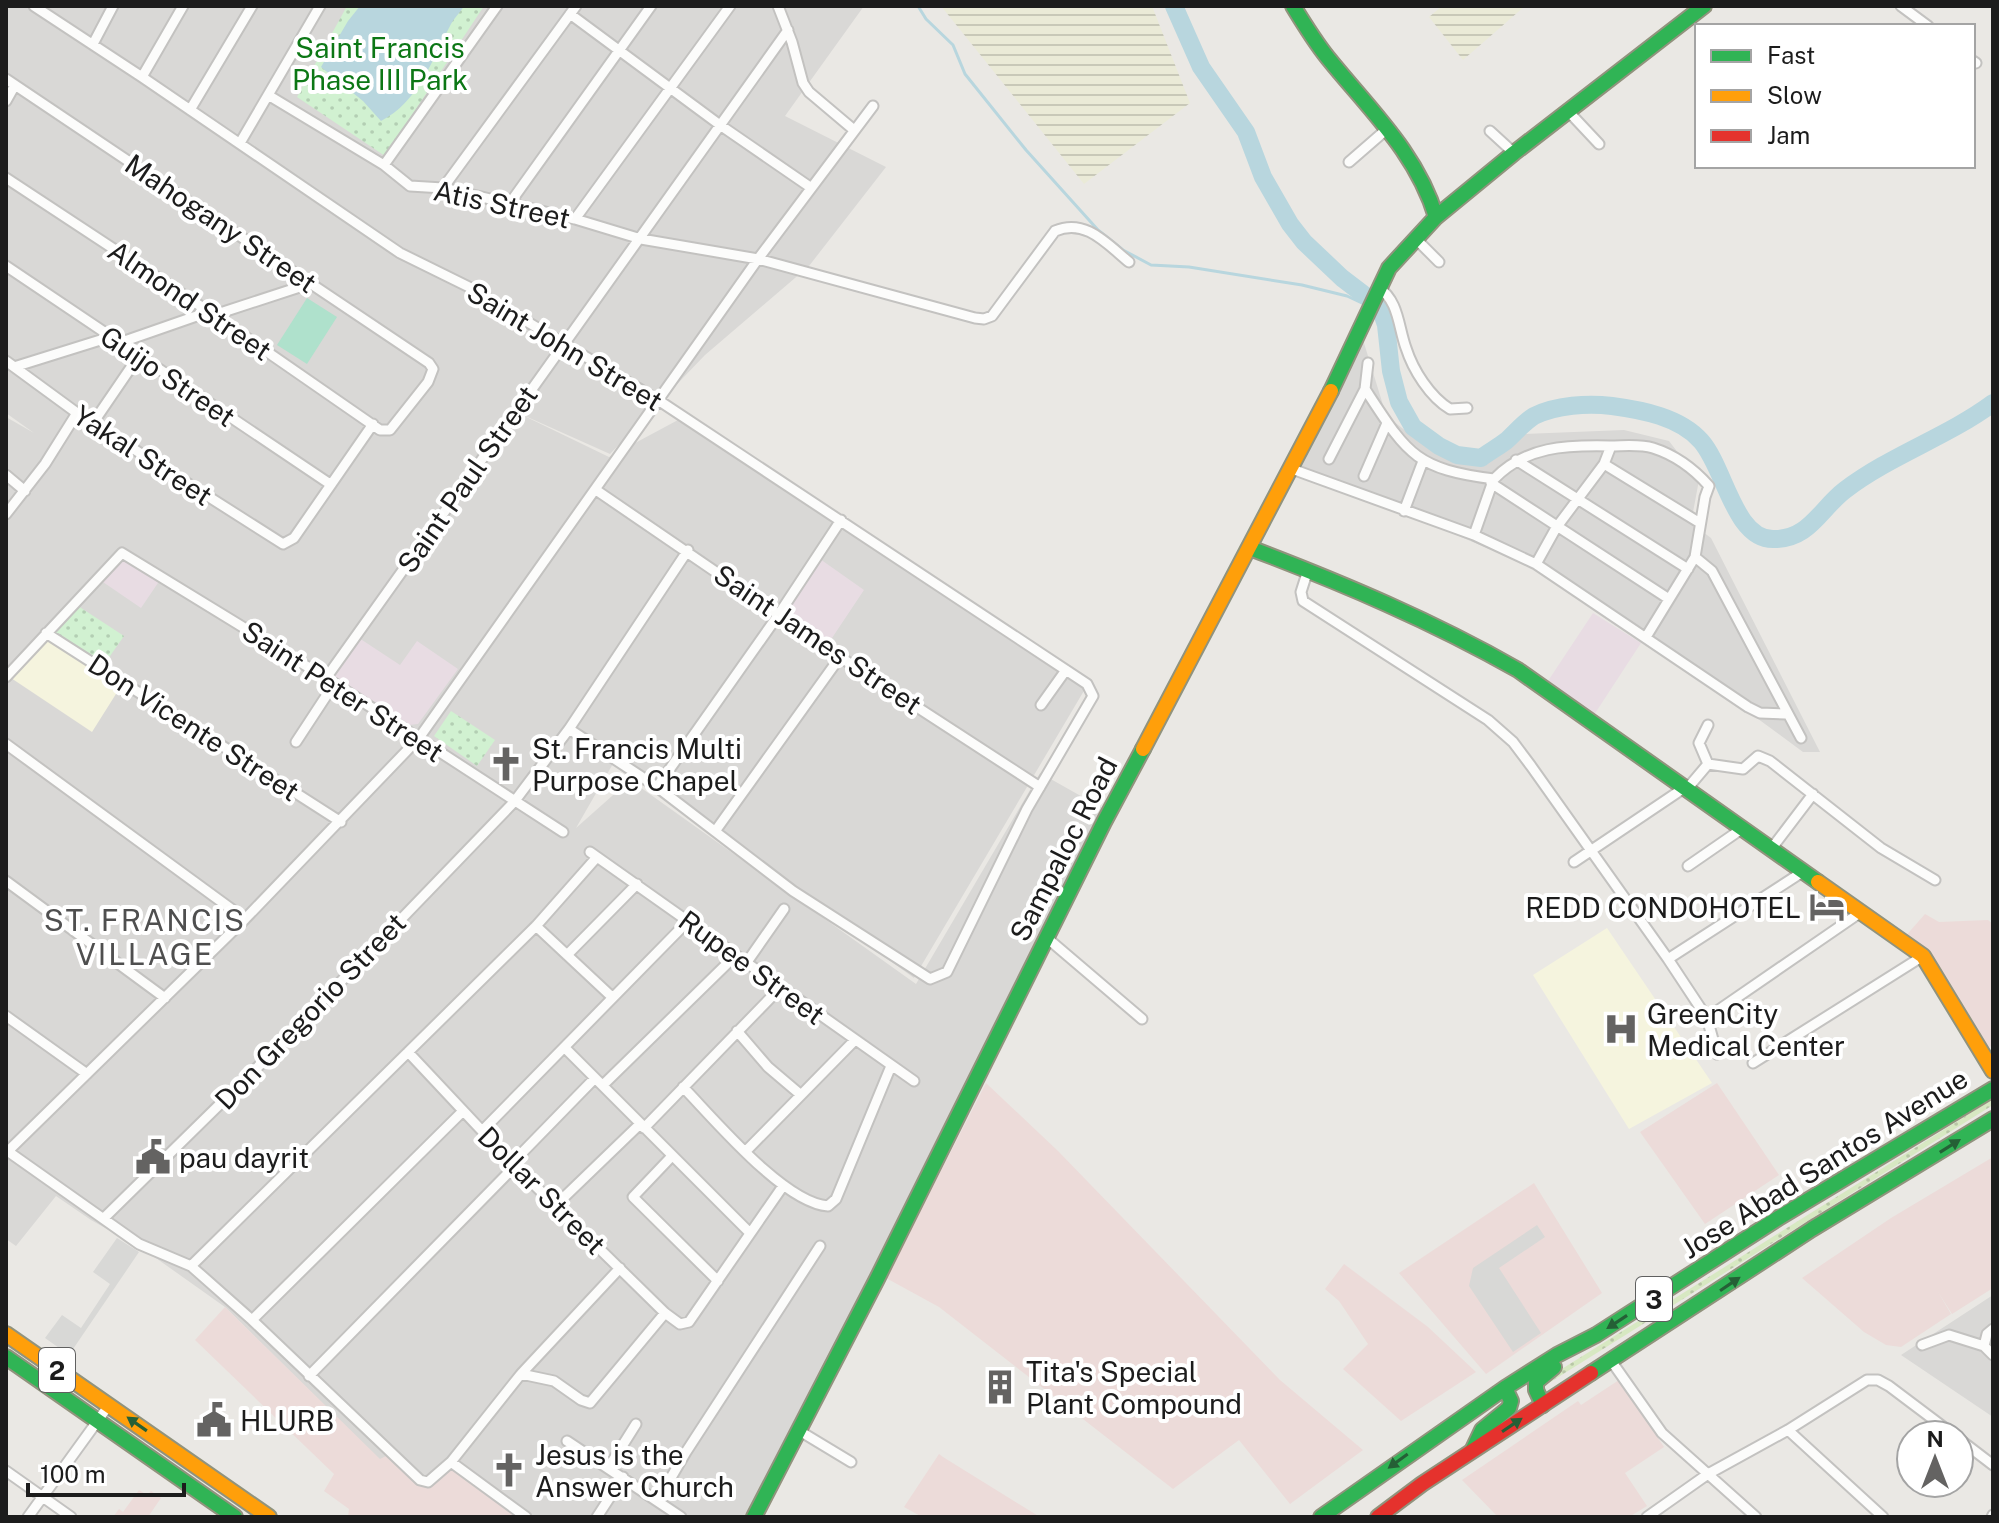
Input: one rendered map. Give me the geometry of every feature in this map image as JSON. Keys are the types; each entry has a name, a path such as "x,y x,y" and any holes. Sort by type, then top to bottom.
{"main road":[{"path":"1293,6 1326,55 1387,129 1426,186 1436,217"},
{"name":"Sampaloc Road","path":"754,1517 877,1279 1104,822 1292,469 1377,289 1392,264 1436,217 1704,6"},
{"path":"1250,548 1413,615 1496,658 1571,705 1593,724 1923,956 1993,1071"},
{"name":"Jose Abad Santos Avenue","path":"1321,1517 1505,1388 1993,1089"},
{"name":"Jose Abad Santos Avenue","path":"1378,1517 1422,1484 1812,1229 1993,1119"},
{"name":"2","path":"6,1334 269,1517"},
{"path":"1543,1405 1537,1394 1536,1382 1558,1364 1557,1355"},
{"name":"2","path":"6,1357 235,1517"},
{"path":"1472,1452 1482,1430 1509,1408 1511,1401 1505,1388"}],"street":[{"path":"93,44 113,6"},
{"path":"142,77 183,6"},
{"path":"190,110 252,6"},
{"path":"240,143 320,6"},
{"path":"384,165 497,6"},
{"path":"510,203 651,6"},
{"path":"575,219 730,6"},
{"path":"778,6 803,83 809,92 854,130"},
{"path":"1901,6 1925,24"},
{"name":"Saint John Street","path":"40,8 400,253 469,287 658,400 1087,684 1092,691 1091,700 1040,787"},
{"path":"443,188 573,10 619,52 810,187"},
{"name":"Saint Paul Street","path":"296,742 330,681 563,344 788,30"},
{"name":"Mahogany Street","path":"6,79 429,363 433,369 428,382 390,430 380,430 373,424"},
{"path":"6,101 15,85"},
{"name":"Atis Street","path":"268,95 384,165 410,186 443,188 575,219 641,239 758,259 951,313 984,319 992,316 1055,231 1067,225 1086,228 1129,262"},
{"path":"620,1268 521,1374 451,1462 428,1482 420,1480 191,1266 139,1244 7,1151 245,919 419,738 758,259 873,106"},
{"path":"1568,111 1599,144"},
{"path":"1349,162 1387,129"},
{"path":"1490,131 1514,153"},
{"name":"Almond Street","path":"6,178 373,424"},
{"path":"1415,238 1439,262"},
{"name":"Guijo Street","path":"6,266 330,484"},
{"path":"10,364 211,314 312,283"},
{"path":"1377,289 1391,299 1410,358 1425,384 1450,409 1467,408"},
{"path":"93,423 138,357"},
{"path":"1329,459 1365,389 1368,363"},
{"name":"Yakal Street","path":"10,364 77,413 283,544 294,538 330,484"},
{"path":"1365,389 1399,441 1423,461 1493,481 1556,528 1669,599"},
{"path":"6,514 45,464 77,413"},
{"path":"1364,476 1387,423"},
{"path":"330,484 373,424"},
{"path":"1536,564 1556,528 1604,464 1611,446"},
{"path":"1474,535 1493,481 1516,460 1552,448 1651,447 1694,470 1709,486 1695,557 1646,637"},
{"path":"1516,460 1688,569"},
{"path":"1404,511 1423,461"},
{"path":"1604,464 1700,523"},
{"path":"1292,469 1474,535 1536,564 1748,707 1760,713 1786,714"},
{"path":"6,475 25,491"},
{"name":"Saint James Street","path":"596,490 688,550 840,657 1040,787"},
{"path":"657,787 841,520"},
{"name":"Don Gregorio Street","path":"104,1218 273,1052 514,802 569,729 688,550"},
{"name":"Saint Peter Street","path":"46,633 122,553 330,681 563,832"},
{"path":"1695,557 1712,571 1801,738"},
{"path":"1308,570 1301,592 1303,601 1502,731 1591,849 1668,959 1707,1018 1717,1054"},
{"path":"6,677 46,633"},
{"name":"Don Vicente Street","path":"46,633 341,822"},
{"path":"716,830 840,657"},
{"path":"1041,705 1066,670"},
{"path":"1708,725 1699,743 1708,764"},
{"path":"569,729 657,787 793,891 926,978 935,979 947,972 1040,787"},
{"path":"6,744 245,919"},
{"path":"1708,764 1743,769 1758,756 1770,761 1881,848 1935,880"},
{"path":"1574,862 1685,789 1708,764"},
{"path":"1772,848 1813,794"},
{"path":"1688,866 1743,828"},
{"name":"Rupee Street","path":"536,926 594,854 914,1081"},
{"path":"1668,959 1804,871"},
{"path":"6,881 165,998"},
{"path":"567,955 637,884"},
{"path":"747,962 784,909"},
{"path":"1707,1018 1861,912"},
{"path":"482,1131 566,1049 612,997 689,920"},
{"path":"191,1266 536,926 612,997"},
{"path":"1047,938 1142,1019"},
{"path":"309,1376 515,1166 516,1159 736,955"},
{"path":"1753,1063 1923,956"},
{"path":"557,1204 683,1087 781,987"},
{"path":"6,1016 87,1074"},
{"path":"737,1031 768,1067 801,1095"},
{"path":"746,1151 854,1041"},
{"path":"566,1049 750,1233"},
{"name":"Dollar Street","path":"408,1052 515,1166 665,1313 680,1324 689,1322 718,1281"},
{"path":"683,1087 783,1186 818,1206 828,1206 836,1199 891,1066"},
{"path":"252,1320 463,1111"},
{"path":"672,1156 633,1197 718,1281 783,1186"},
{"path":"658,1500 820,1246"},
{"path":"521,1374 554,1381 590,1403 665,1313"},
{"path":"1984,1346 1987,1334 1993,1329"},
{"path":"1922,1345 1949,1335 1984,1346 1993,1355"},
{"path":"1612,1362 1662,1433 1756,1517"},
{"path":"1647,1517 1708,1474 1788,1430 1867,1380 1878,1380 1889,1386 1933,1419"},
{"path":"28,1517 109,1405"},
{"path":"609,1467 636,1424"},
{"path":"798,1430 851,1462"},
{"path":"1788,1430 1883,1517"},
{"path":"567,1441 681,1517"},
{"path":"1975,1451 1993,1465"},
{"path":"451,1462 526,1517"},
{"path":"6,1471 71,1517"},
{"path":"597,1517 623,1477"}],"shaded area":[{"path":"6,6 864,6 785,116 886,167 809,266 705,355 610,454 514,411 609,457 678,420 935,578 1085,689 914,978 614,762 576,828 630,780 916,984 1040,773 1111,813 755,1517 520,1517 440,1481 423,1483 380,1460 225,1307 146,1251 56,1196 16,1246 6,1239 6,417 34,433 6,413"},
{"path":"941,6 1152,6 1190,103 1084,184"},
{"path":"1442,6 1525,6 1463,60 1429,17"},
{"path":"1360,330 1383,405 1393,421 1429,449 1476,463 1501,453 1522,434 1624,430 1669,441 1699,480 1691,523 1711,538 1820,752 1803,752 1735,702 1532,567 1293,466"},
{"path":"118,559 125,559 160,580 141,608 100,580"},
{"path":"820,559 864,590 828,644 783,613"},
{"path":"1593,613 1641,643 1592,718 1546,684"},
{"path":"359,638 400,665 417,641 458,669 418,724 409,725 333,675"},
{"path":"40,641 51,641 121,686 92,732 11,678"},
{"path":"1925,914 1939,922 1988,920 1993,924 1993,1045 1988,1048 1903,939"},
{"name":"GreenCity Medical Center","path":"1607,928 1712,1083 1629,1129 1533,975"},
{"path":"986,1083 1058,1151 1280,1380 1363,1450 1290,1504 1239,1440 1173,1489 939,1307 886,1278"},
{"path":"1717,1083 1779,1175 1705,1224 1640,1132"},
{"path":"1993,1157 1993,1288 1952,1314 1938,1292 1951,1314 1901,1347 1886,1345 1864,1332 1802,1278 1891,1218"},
{"path":"1534,1183 1602,1293 1486,1374 1399,1273"},
{"path":"1537,1225 1545,1237 1499,1268 1541,1333 1513,1352 1469,1286 1473,1268"},
{"path":"117,1238 139,1252 69,1355 45,1338 62,1315 81,1328 110,1284 93,1272"},
{"path":"1344,1264 1428,1327 1476,1372 1401,1421 1343,1369 1368,1344 1339,1301 1325,1289"},
{"path":"1993,1295 1993,1417 1901,1355"},
{"path":"225,1307 380,1459 386,1456 423,1483 435,1483 452,1467 520,1517 348,1517 349,1509 324,1491 334,1474 195,1340"},
{"path":"1619,1380 1664,1447 1625,1473 1647,1506 1629,1517 1498,1517 1462,1480 1578,1401 1581,1405"},
{"path":"939,1454 1040,1517 922,1517 904,1507"},
{"path":"139,1490 147,1495 151,1491 161,1498 148,1517 113,1517 119,1509 123,1512"}],"green space":[{"name":"Saint Francis Phase III Park","path":"347,6 484,6 385,156 297,97"},
{"path":"307,298 337,317 307,364 277,345"},
{"path":"75,604 124,636 103,666 49,632"},
{"path":"451,711 495,740 477,766 434,736"},
{"path":"1993,1099 1993,1105 1544,1386 1541,1382"}],"water":[{"name":"Saint Francis Phase III Park","path":"360,6 464,6 451,23 415,92 381,121 363,101 321,67"}],"waterway":[{"path":"918,6 926,19 953,45 965,74 1026,150 1098,230 1123,250 1151,265 1189,267 1302,285 1347,296 1364,304"},
{"path":"1174,6 1201,67 1246,132 1263,177 1290,224 1304,242 1342,278 1380,307 1399,402 1413,427 1457,455 1481,458 1506,441 1530,418 1552,409 1593,405 1648,413 1672,420 1701,441 1739,515 1749,527 1760,536 1785,538 1805,529 1845,490 1863,478 1993,403"}],"traffic: fast":[{"path":"1293,6 1323,52 1404,152 1428,194 1436,217"},
{"path":"1331,391 1389,268 1436,217 1704,6"},
{"path":"1250,548 1386,604 1518,670 1818,882"},
{"path":"754,1517 1143,749"},
{"path":"1321,1517 1505,1388 1993,1089"},
{"path":"1591,1373 1812,1229 1993,1119"},
{"path":"6,1357 235,1517"},
{"path":"1543,1405 1536,1382 1554,1367"},
{"path":"1473,1449 1482,1430 1509,1408 1511,1401 1505,1388"}],"traffic: slow":[{"path":"1143,749 1331,391"},
{"path":"1818,882 1923,956 1993,1071"},
{"path":"6,1334 269,1517"}],"traffic: jam":[{"path":"1378,1517 1422,1484 1591,1373"}],"place":[{"name":"St. Francis Multi Purpose Chapel","path":"506,764"},
{"name":"REDD CONDOHOTEL","path":"1827,907"},
{"name":"GreenCity Medical Center","path":"1621,1029"},
{"name":"pau dayrit","path":"153,1157"},
{"name":"Tita's Special Plant Compound","path":"1000,1387"},
{"name":"HLURB","path":"214,1420"},
{"name":"Jesus is the Answer Church","path":"509,1470"}],"district":[{"name":"ST. FRANCIS VILLAGE","path":"145,937"}]}
